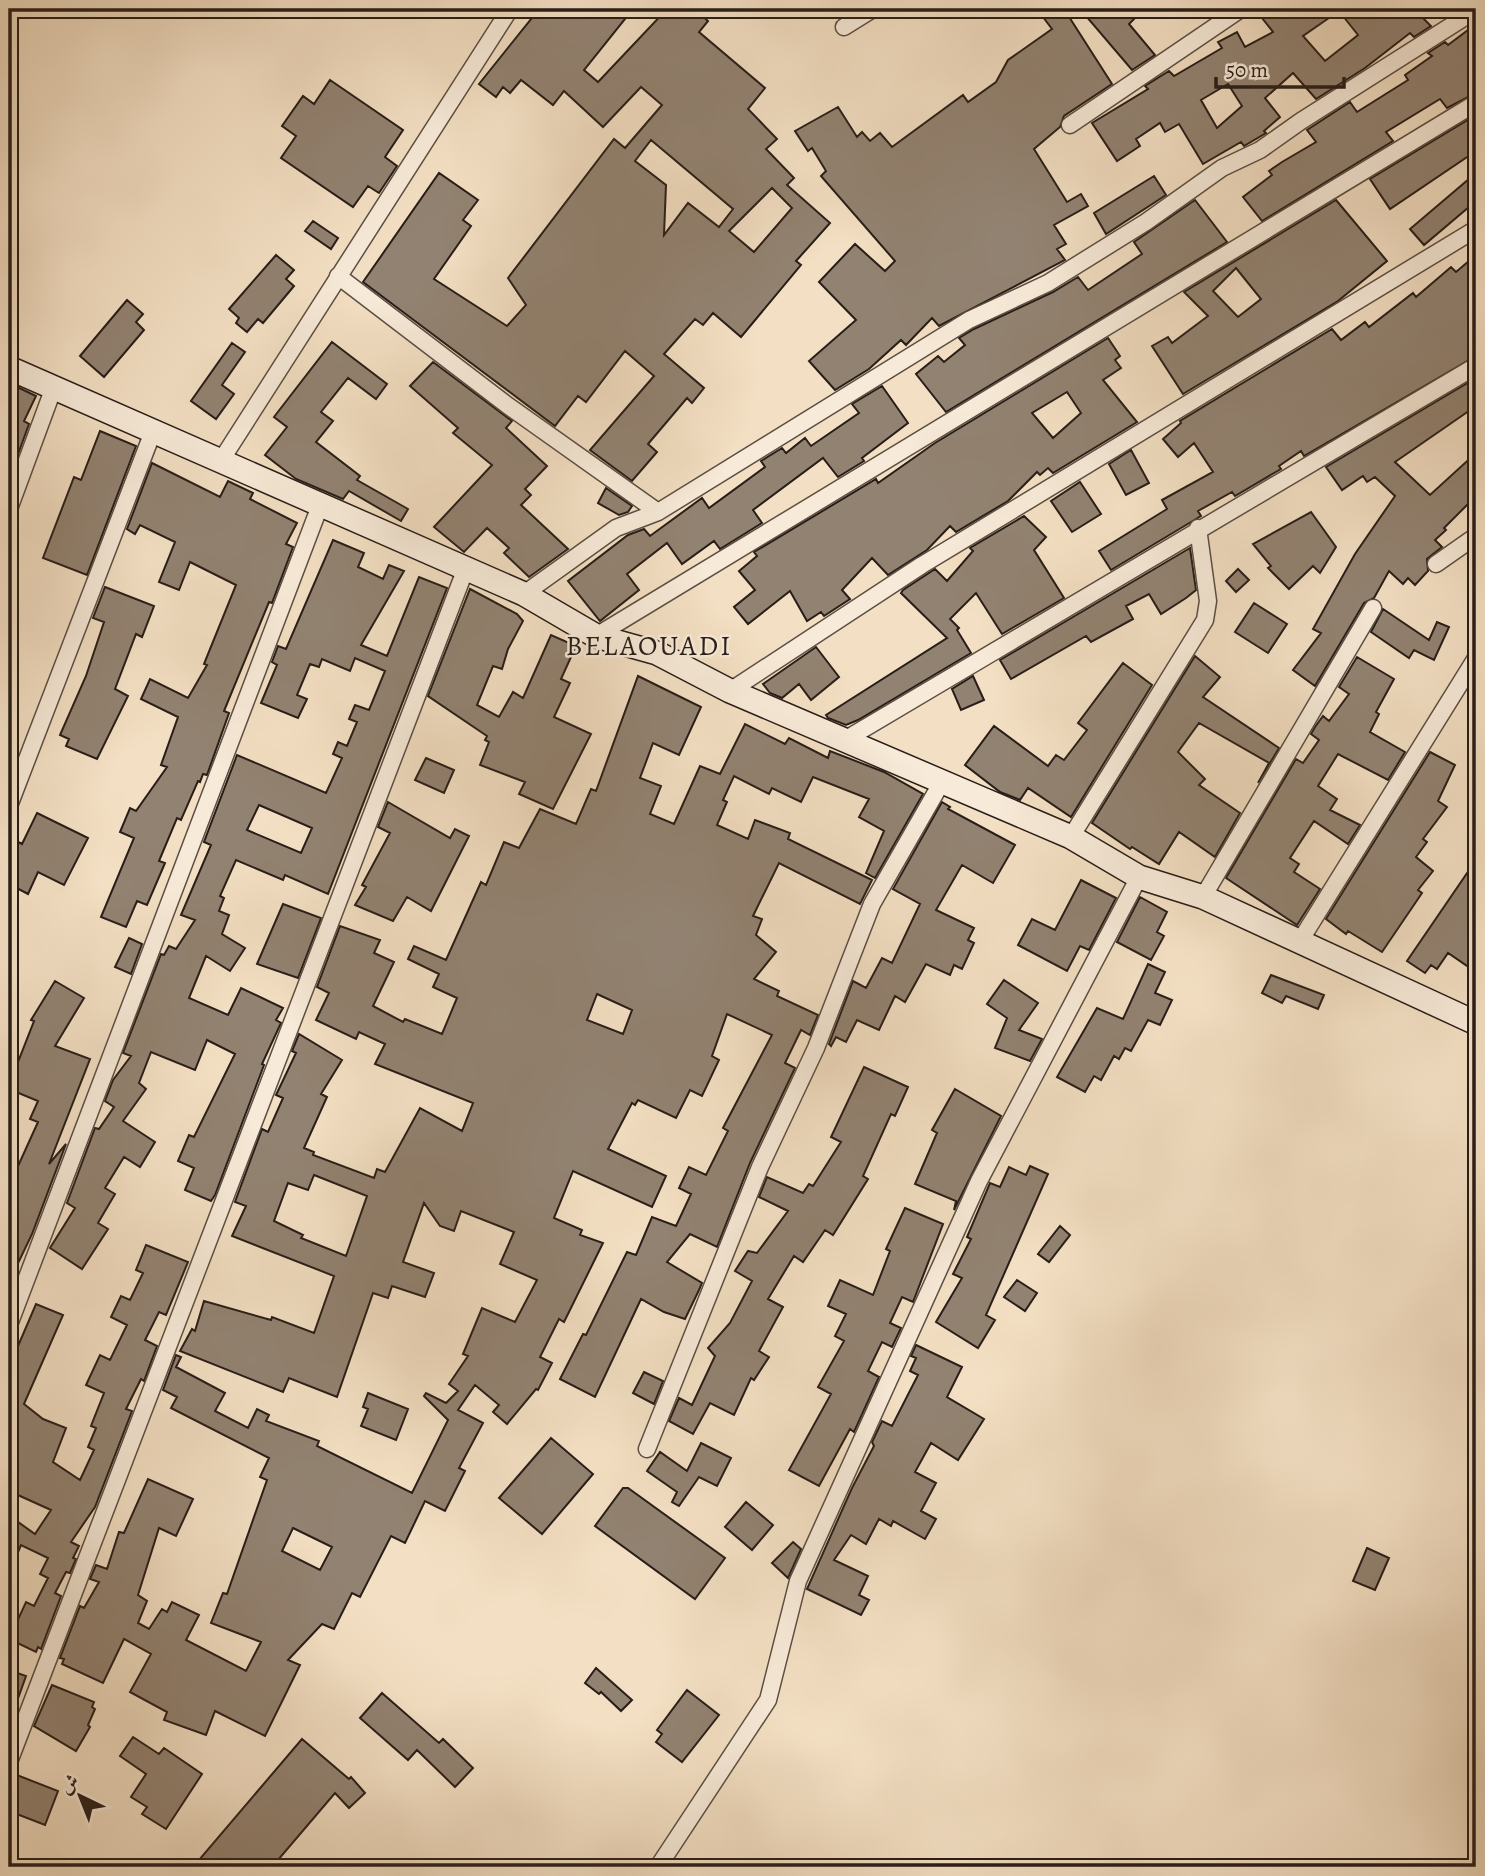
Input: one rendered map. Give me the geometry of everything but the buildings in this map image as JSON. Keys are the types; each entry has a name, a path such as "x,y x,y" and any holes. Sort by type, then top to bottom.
{"main road":[{"path":"9,368 154,429 524,594 596,636 657,653 730,691 1071,837 1139,877 1203,897 1476,1023"}],"street":[{"path":"222,459 510,9"},
{"path":"844,27 873,9"},
{"path":"1070,125 1241,9"},
{"path":"524,594 616,528 658,512 969,320 1059,276 1146,222 1222,168 1260,150 1476,10"},
{"path":"596,636 1476,103"},
{"path":"730,691 922,565 1476,229"},
{"path":"338,276 507,405 658,512"},
{"path":"843,741 1198,528 1280,484 1476,366"},
{"path":"9,509 54,387"},
{"path":"9,806 154,429"},
{"path":"9,1325 321,503"},
{"path":"1071,837 1205,621 1208,601 1198,528"},
{"path":"1436,564 1476,536"},
{"path":"9,1762 466,568"},
{"path":"1203,897 1373,608"},
{"path":"1300,941 1471,680 1476,658"},
{"path":"647,1449 760,1167 816,1048 872,904 943,780"},
{"path":"658,1867 768,1700 804,1569 979,1181 1139,877"}],"district":[{"name":"BELAOUADI","path":"649,645"}]}
